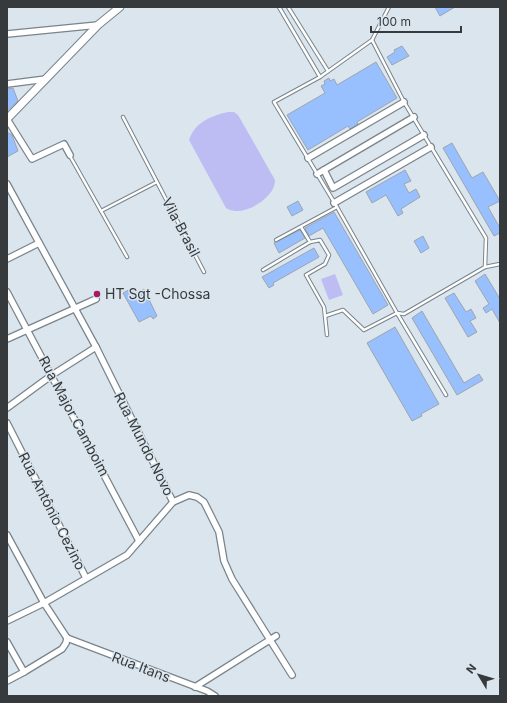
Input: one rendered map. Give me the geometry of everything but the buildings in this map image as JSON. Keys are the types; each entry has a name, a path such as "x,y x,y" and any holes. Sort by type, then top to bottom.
{"street":[{"path":"70,155 64,144 32,159 7,119 98,25 120,7"},
{"path":"7,34 98,25"},
{"path":"7,84 46,78"},
{"path":"308,158 404,102"},
{"path":"317,174 414,117"},
{"path":"324,170 333,188 424,135"},
{"path":"336,205 431,147"},
{"name":"Rua Mundo Novo","path":"7,184 96,347 173,502 189,495 197,497 204,502 219,532 224,561 237,588 292,675"},
{"path":"7,259 39,243"},
{"name":"Rua Major Camboim","path":"7,292 28,329 139,541"},
{"path":"7,339 96,299"},
{"path":"7,408 52,375 96,347"},
{"name":"Rua Antônio Cezino","path":"7,423 86,578"},
{"path":"7,622 44,603 127,555 173,502"},
{"path":"7,534 44,603 67,638 62,649 24,672 7,680"},
{"path":"195,687 276,636"},
{"name":"Rua Itans","path":"67,638 207,691 215,696"},
{"path":"7,642 24,672"}],"lane":[{"path":"279,7 320,77"},
{"path":"288,7 328,71"},
{"path":"389,7 372,40 320,77 274,102 336,205 397,313 446,395"},
{"path":"372,40 404,102 486,238 485,267"},
{"name":"Vila Brasil","path":"123,117 204,272"},
{"path":"70,155 127,257"},
{"name":"Vila Brasil","path":"101,211 157,182"},
{"path":"276,240 301,227 336,205"},
{"path":"301,227 310,242"},
{"path":"263,270 310,242 320,240 329,255 325,264 306,275 324,306 327,336"},
{"path":"326,316 343,310 364,330 397,313 404,314 485,267 500,264"}],"shaded area":[{"path":"228,112 234,112 238,115 275,180 274,187 264,200 248,209 240,211 232,211 226,208 189,140 199,124 210,118"},
{"path":"335,274 343,295 329,300 321,279"}],"place":[{"name":"HT Sgt -Chossa","path":"97,294"}]}
